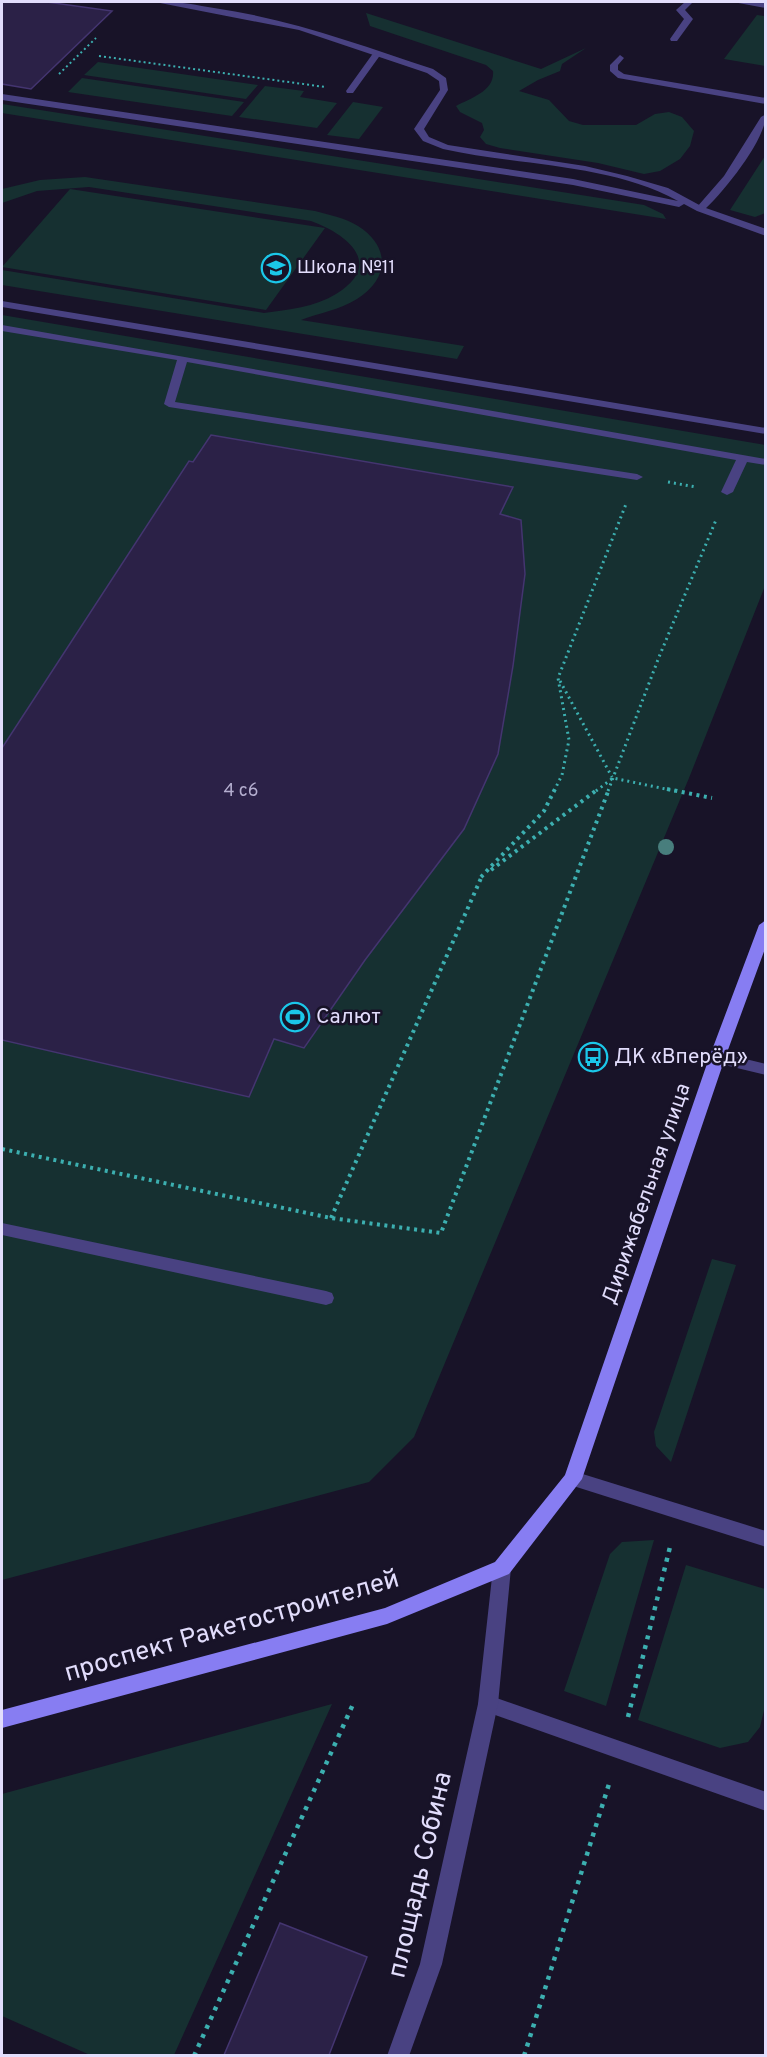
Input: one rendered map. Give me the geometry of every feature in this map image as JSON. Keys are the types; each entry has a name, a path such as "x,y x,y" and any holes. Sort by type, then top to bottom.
{"main road":[{"name":"Дирижабельная улица","path":"573,1479 717,1058 765,925"},
{"name":"проспект Ракетостроителей","path":"2,1719 387,1616 502,1568 573,1479"}],"street":[{"path":"159,2 238,14 301,28 430,71 443,80 444,90 418,129 426,139 446,147 585,169 624,178 665,190 700,209 765,233"},
{"path":"674,39 689,19 680,10 688,2"},
{"path":"737,2 765,6"},
{"path":"350,91 377,54"},
{"path":"620,58 614,65 614,71 621,76 765,101"},
{"path":"2,97 573,182 700,209"},
{"path":"700,209 712,199 722,185 765,117"},
{"path":"2,304 765,431"},
{"path":"2,328 765,462"},
{"path":"183,358 169,404 637,477"},
{"path":"728,492 743,458"},
{"path":"717,1058 765,1070"},
{"path":"2,1229 326,1298"},
{"path":"573,1479 765,1539"},
{"path":"502,1568 488,1704 621,1749 765,1802"},
{"name":"площадь Собина","path":"398,2055 431,1964 488,1704"}],"path":[{"path":"54,79 96,38"},
{"path":"99,56 350,91"},
{"path":"2,1149 331,1218 441,1233 659,657 728,492 637,477 558,678 569,740 562,774 544,812 481,877 331,1218"},
{"path":"558,678 613,778"},
{"path":"481,877 613,778 712,798"},
{"path":"524,2055 621,1749 670,1547"},
{"path":"194,2055 354,1702"}],"green space":[{"path":"366,13 541,69 586,48 562,64 560,71 519,91 549,100 569,121 583,125 636,125 655,114 669,112 682,117 694,131 690,146 680,159 660,171 644,174 598,163 486,144 480,137 484,130 482,123 460,112 456,106 486,89 493,78 493,71 486,65 370,26"},
{"path":"757,15 765,16 765,66 724,59"},
{"path":"98,62 258,85 246,99 84,75"},
{"path":"82,78 244,102 232,116 68,92"},
{"path":"265,86 304,91 300,97 337,103 317,128 239,117"},
{"path":"353,102 383,107 359,139 327,135"},
{"path":"2,104 644,205 663,214 666,219 2,113"},
{"path":"765,156 765,213 755,217 730,210"},
{"path":"85,177 315,211 348,221 369,234 376,243 381,253 380,273 368,291 357,299 336,309 301,320 464,346 457,359 2,285 2,270 264,313 319,302 336,294 350,283 358,272 359,261 348,242 311,221 89,187 37,191 2,203 2,189 40,180"},
{"path":"70,189 325,228 266,310 2,267"},
{"name":"Салют","path":"2,315 765,445 765,586 689,778 414,1437 369,1482 2,1580"},
{"path":"712,1259 736,1265 671,1462 656,1446 654,1432"},
{"path":"654,1540 606,1706 564,1691 610,1554 622,1542"},
{"path":"686,1565 765,1589 765,1706 760,1727 748,1742 720,1748 638,1720"},
{"path":"332,1704 174,2055 90,2055 2,2016 2,1794"}],"building":[{"path":"2,2 47,2 112,11 31,89 2,84"},
{"path":"211,435 513,487 500,514 521,520 525,574 498,754 464,829 365,960 304,1048 274,1039 249,1097 2,1040 2,748 189,461 193,462"},
{"path":"280,1923 367,1957 329,2055 224,2055"}],"place":[{"name":"Школа №11","path":"276,268"},
{"name":"Салют","path":"295,1017"},
{"name":"ДК «Вперёд»","path":"593,1057"}]}
